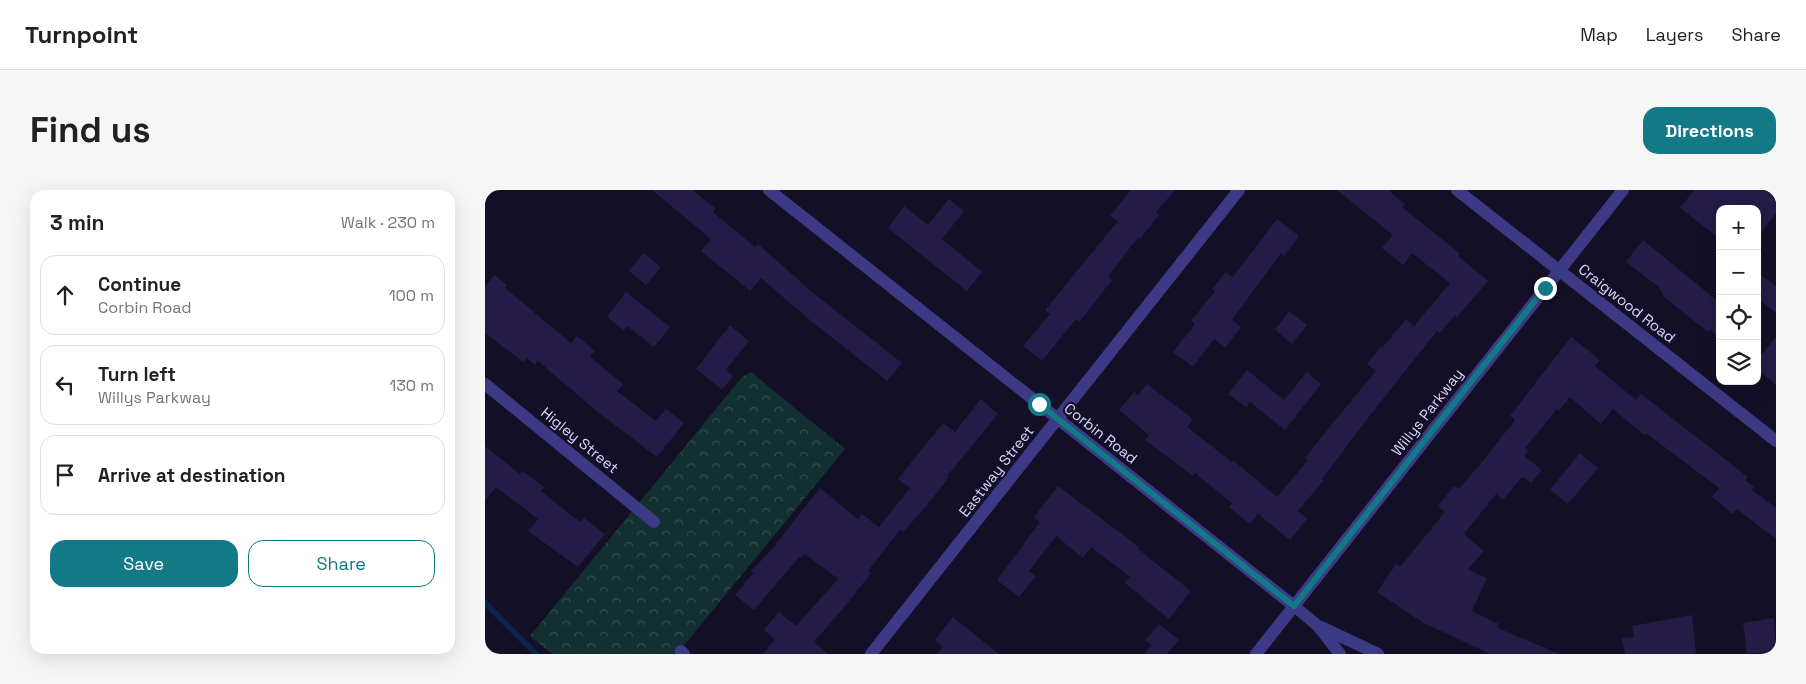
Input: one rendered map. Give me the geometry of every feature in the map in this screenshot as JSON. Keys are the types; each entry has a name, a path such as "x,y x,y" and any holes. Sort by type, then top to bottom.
{"street":[{"name":"Corbin Road","path":"769,190 1319,626 1378,654"},
{"name":"Eastway Street","path":"871,654 1239,190"},
{"name":"Craigwood Road","path":"1457,190 1776,441"},
{"name":"Willys Parkway","path":"1256,654 1623,190"},
{"name":"Higley Street","path":"485,384 654,522"},
{"name":"Corbin Road","path":"1319,626 1340,654"}],"green space":[{"path":"751,372 845,449 677,654 552,654 530,636 742,377"}],"building":[{"path":"652,190 692,190 716,209 713,212 755,247 758,244 811,291 902,363 887,381 806,317 761,278 750,291 701,251 711,239"},
{"path":"1131,190 1175,190 1156,212 1159,215 1140,239 1138,237 1108,277 1112,280 1079,322 1076,319 1042,361 1023,346 1050,314 1045,310 1118,221 1110,216"},
{"path":"1337,190 1388,190 1405,204 1402,207 1459,253 1458,256 1488,281 1457,317 1455,315 1440,333 1437,331 1364,423 1322,479 1324,480 1298,511 1307,519 1290,540 1258,514 1250,524 1229,507 1232,503 1195,473 1193,476 1145,440 1149,435 1119,410 1134,392 1138,395 1147,384 1193,419 1187,427 1232,462 1233,460 1277,497 1308,460 1305,458 1376,371 1367,364 1381,346 1382,348 1406,319 1414,326 1450,283 1412,253 1403,265 1382,248 1393,235"},
{"path":"1694,190 1776,190 1776,213 1761,233 1761,205 1716,205 1716,236 1680,208"},
{"path":"949,199 964,211 942,239 982,272 967,291 888,228 904,206 928,225"},
{"path":"1277,219 1299,236 1284,256 1281,253 1232,320 1241,327 1225,348 1214,339 1193,367 1173,352 1195,324 1191,321 1215,291 1212,289 1226,272 1233,277"},
{"path":"1643,240 1716,300 1716,335 1710,330 1708,332 1664,297 1659,287 1626,262"},
{"path":"644,253 661,267 646,285 629,271"},
{"path":"494,275 507,285 505,288 571,343 577,336 595,351 590,357 623,384 617,391 656,421 666,409 684,423 657,457 599,413 538,361 535,365 527,358 523,362 485,333 485,287"},
{"path":"1761,275 1776,286 1776,313 1761,301"},
{"path":"626,292 670,327 654,347 627,326 623,330 607,317"},
{"path":"1289,311 1307,325 1292,344 1275,330"},
{"path":"730,325 749,341 726,370 733,376 722,390 696,369"},
{"path":"1571,337 1600,360 1595,366 1636,400 1641,394 1748,477 1745,480 1754,487 1752,490 1776,508 1776,539 1737,509 1733,514 1712,497 1719,488 1646,433 1644,435 1613,409 1601,424 1570,397 1559,411 1557,409 1525,448 1528,450 1524,456 1542,470 1531,483 1522,477 1503,500 1496,494 1464,534 1484,551 1468,569 1487,578 1472,611 1499,624 1498,628 1559,654 1490,654 1422,622 1377,592 1396,564 1400,567 1445,512 1438,506 1454,486 1459,489 1515,420 1510,416"},
{"path":"1776,337 1776,385 1761,372 1761,355"},
{"path":"1247,370 1284,400 1307,372 1321,384 1285,430 1250,402 1246,407 1228,394"},
{"path":"981,399 998,414 947,476 949,477 929,503 903,532 900,530 868,571 871,573 814,642 828,654 763,654 775,639 764,630 779,612 796,626 838,579 805,554 801,558 800,556 754,610 735,595 753,573 751,571 772,549 820,488 858,519 862,514 879,527 910,488 898,479 943,423 955,432"},
{"path":"485,446 520,474 522,471 544,487 541,491 580,522 584,518 605,534 578,567 528,531 538,519 496,487 485,501"},
{"path":"1580,453 1598,468 1568,504 1550,490"},
{"path":"1058,486 1139,547 1138,549 1191,591 1169,619 1125,583 1130,577 1091,547 1083,558 1056,536 1029,571 1036,576 1019,597 997,580 1040,522 1034,517"},
{"path":"1692,615 1696,654 1625,654 1622,638 1634,637 1632,626"},
{"path":"953,617 999,654 937,654 943,647 935,640"},
{"path":"1774,618 1776,651 1747,654 1743,623"},
{"path":"1159,624 1179,640 1167,654 1144,654 1151,645 1145,640"}],"waterway":[{"path":"485,603 536,654"}],"route":[{"path":"1039,404 1294,606 1545,288"}]}
